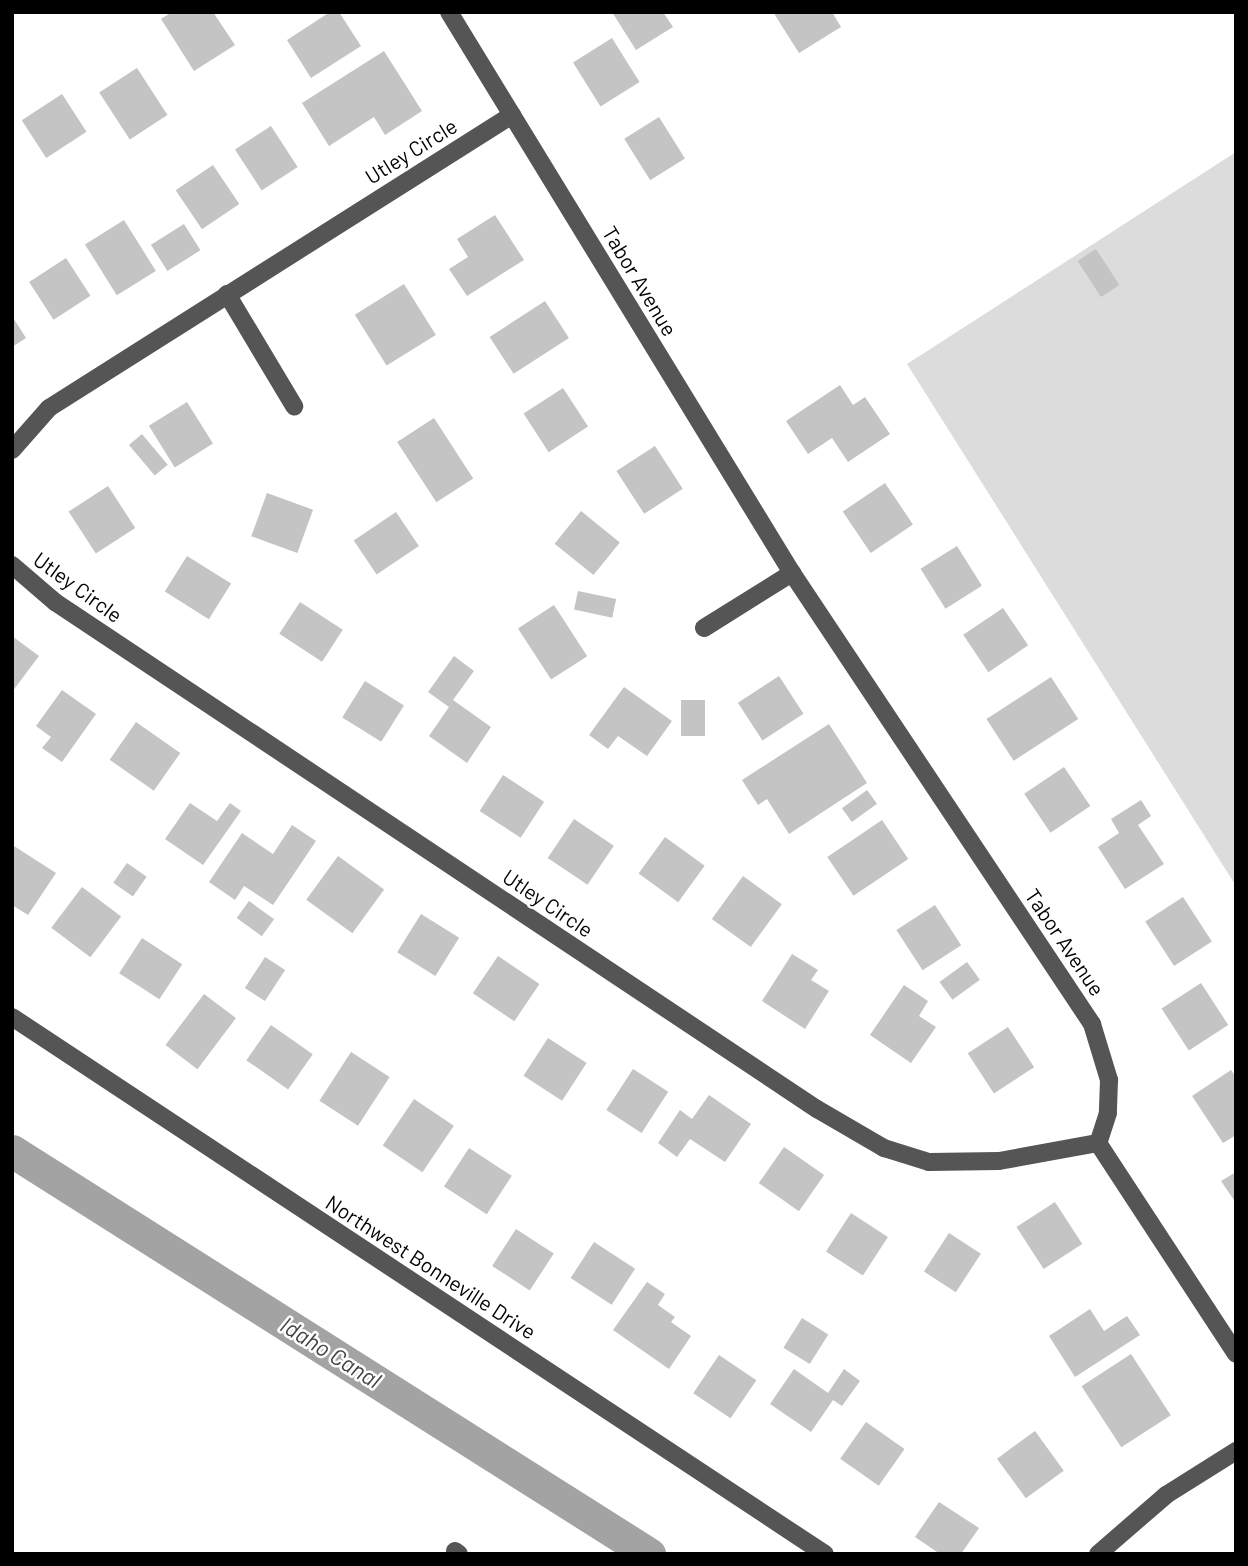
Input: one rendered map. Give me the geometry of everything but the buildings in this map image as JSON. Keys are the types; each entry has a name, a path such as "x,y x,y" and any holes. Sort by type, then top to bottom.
{"street":[{"name":"Tabor Avenue","path":"449,12 792,573 1092,1024 1109,1080 1108,1113 1098,1143"},
{"name":"Utley Circle","path":"12,450 49,408 512,115"},
{"path":"228,293 294,406"},
{"name":"Utley Circle","path":"12,565 55,602 817,1109 884,1148 929,1162 999,1161 1098,1143"},
{"path":"704,628 792,573"},
{"name":"Northwest Bonneville Drive","path":"12,1017 825,1554"},
{"path":"1098,1143 1236,1354"},
{"path":"1098,1554 1166,1495 1236,1451"}],"shaded area":[{"path":"1236,152 1236,886 907,364"}],"waterway":[{"name":"Idaho Canal","path":"12,1151 649,1554"}]}
